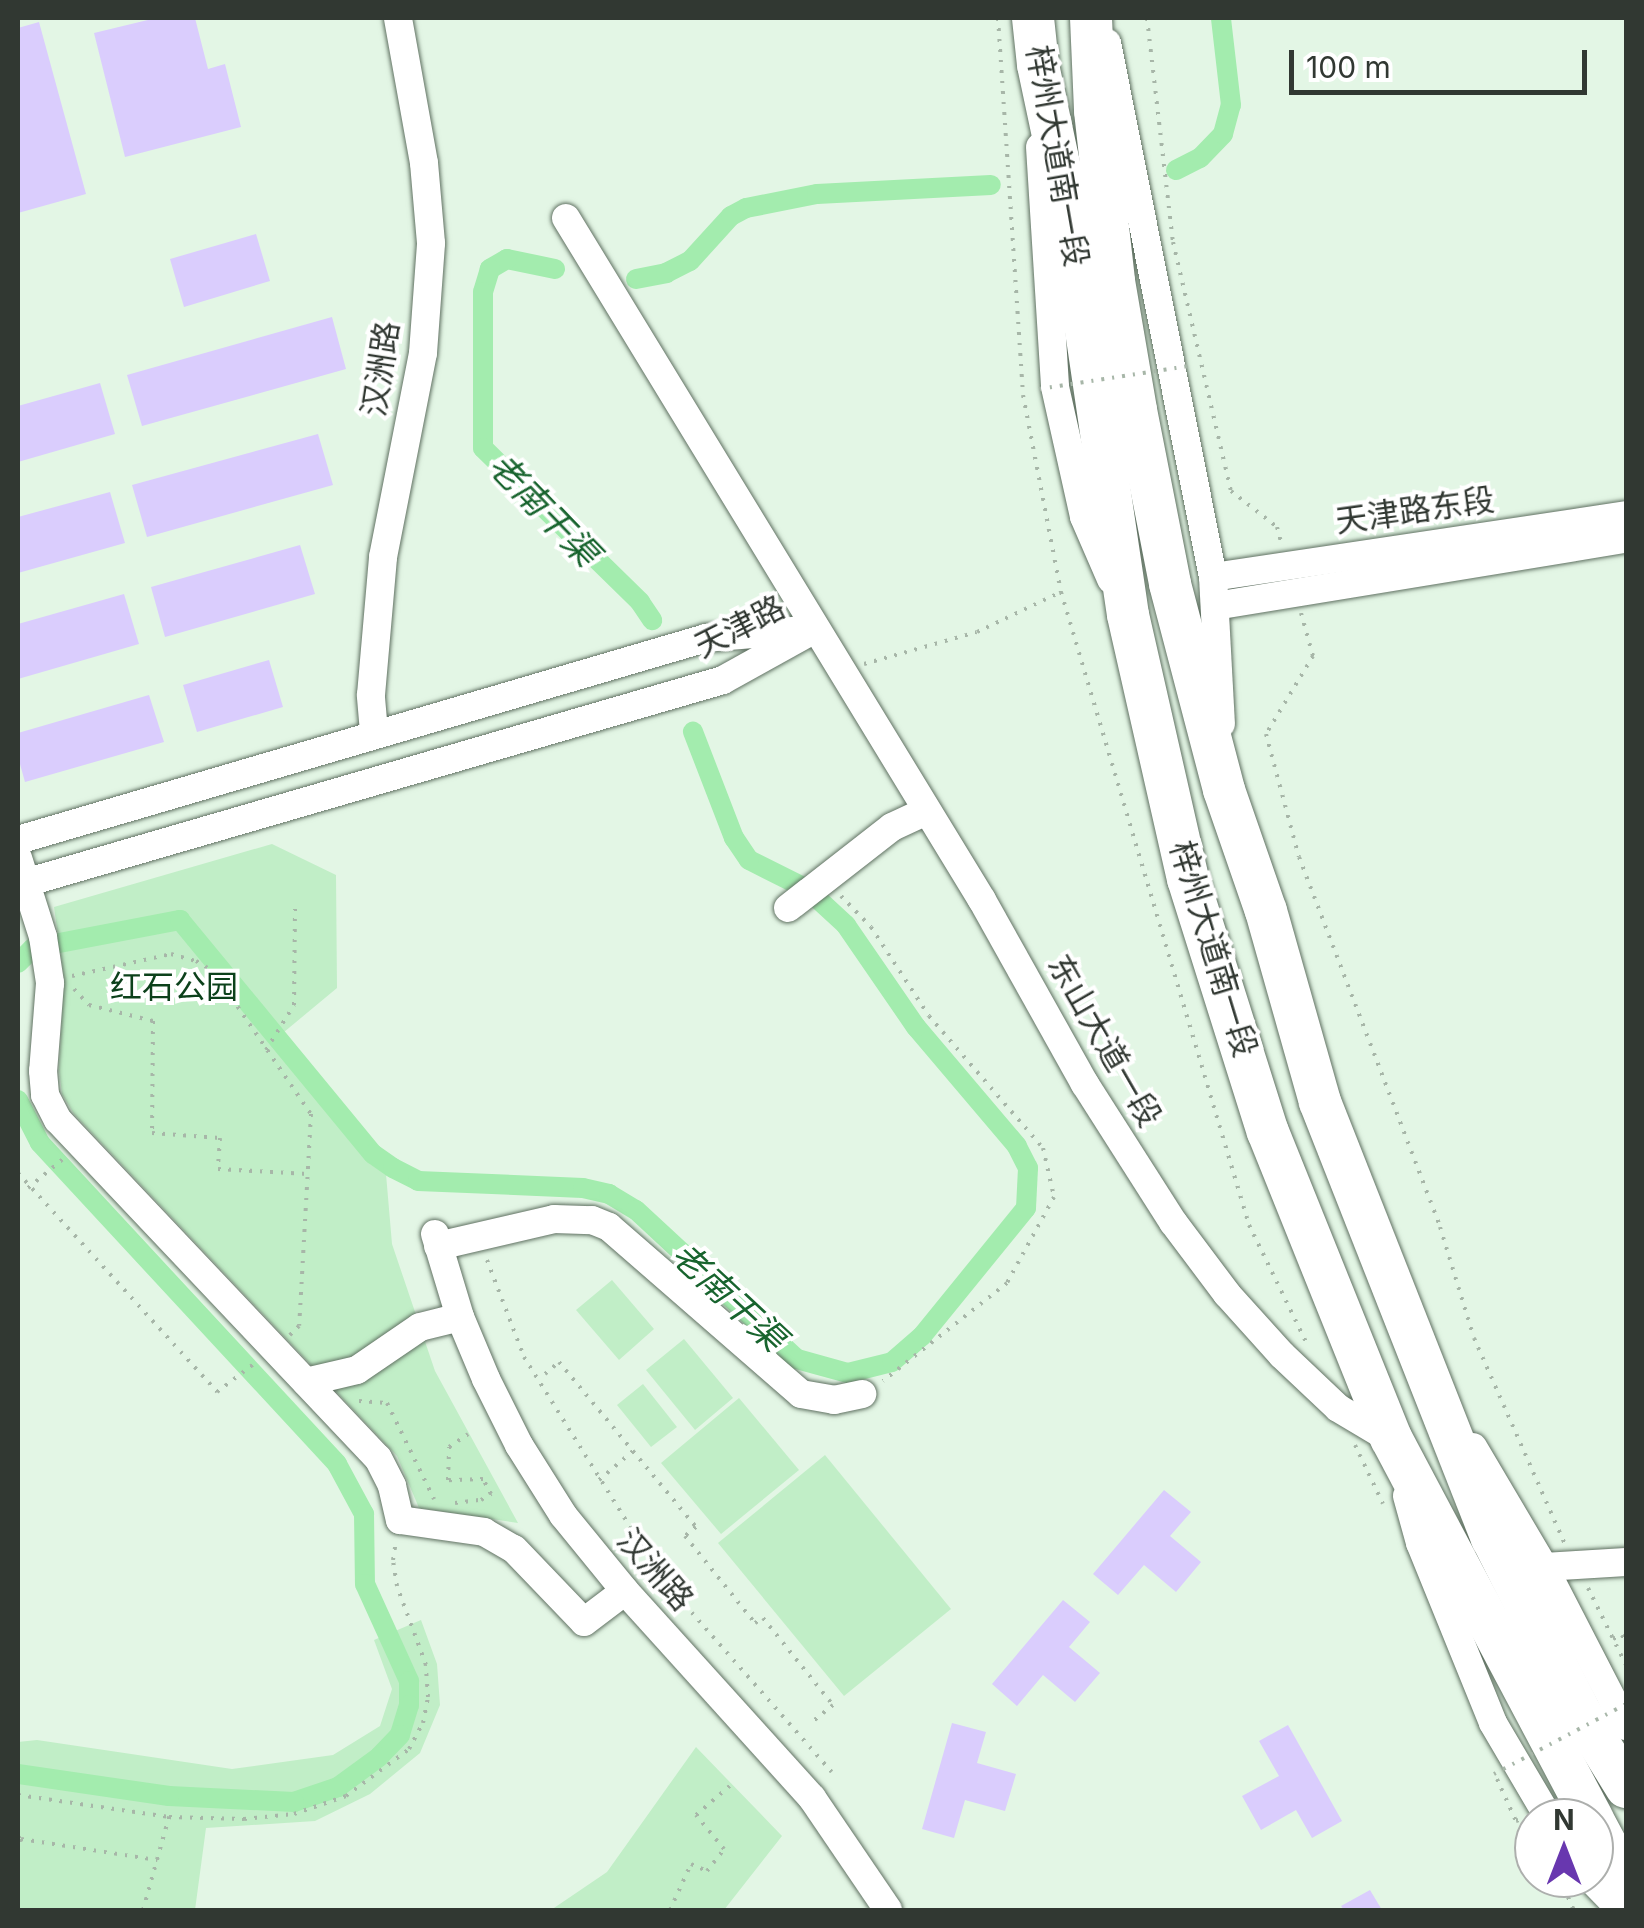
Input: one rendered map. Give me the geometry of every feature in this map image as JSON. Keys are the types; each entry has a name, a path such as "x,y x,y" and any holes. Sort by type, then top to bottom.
{"highway":[{"name":"梓州大道南一段","path":"1033,18 1038,65 1067,202 1128,616 1188,879 1268,1132 1391,1438 1581,1798"},
{"name":"梓州大道南一段","path":"1091,18 1095,112 1112,262 1136,410 1170,584 1224,790 1266,911 1320,1102 1492,1538 1581,1714 1626,1787"},
{"name":"梓州大道南一段","path":"1614,1859 1626,1882"}],"street":[{"name":"汉洲路","path":"374,732 371,695 382,557 423,353 431,243 424,162 398,18"},
{"path":"1100,18 1124,114 1213,576 1224,790"},
{"name":"东山大道一段","path":"566,218 927,811 1085,1084 1173,1222 1227,1294 1282,1355 1338,1408 1391,1438"},
{"name":"天津路东段","path":"1213,576 1626,515"},
{"name":"天津路东段","path":"1216,606 1626,540"},
{"name":"天津路","path":"18,840 374,732 706,638 815,629"},
{"name":"天津路","path":"20,876 723,680 815,629"},
{"path":"788,908 892,826 927,811"},
{"path":"20,876 44,946 50,983 45,1095 58,1120 378,1458 392,1486 400,1520 484,1532 514,1548 584,1622 625,1591"},
{"path":"478,1237 554,1218 592,1220 609,1228 801,1394 834,1400 862,1394"},
{"name":"汉洲路","path":"478,1237 437,1240 460,1317 519,1445 564,1515 625,1591 812,1798 888,1910"},
{"path":"306,1382 356,1370 420,1327 460,1317"},
{"path":"1425,1366 1544,1567 1626,1726"},
{"path":"1391,1438 1420,1543 1493,1722 1537,1798"},
{"path":"1544,1567 1626,1562"}],"path":[{"path":"1147,18 1173,242 1230,490 1277,528 1288,565"},
{"path":"1039,389 1195,365"},
{"path":"840,670 977,632 1061,592"},
{"path":"1295,593 1313,656 1266,734 1299,857 1440,1228 1474,1338 1534,1482 1626,1665"},
{"path":"824,877 871,927 929,1016 1043,1148 1054,1197 1006,1284 898,1371 862,1394"},
{"path":"266,1050 294,1006 295,908"},
{"path":"299,1326 308,1174 311,1114 214,972 196,961 171,954 138,958 64,978 89,1005 154,1021 152,1132 220,1138 218,1169 308,1174"},
{"path":"28,1188 81,1144"},
{"path":"18,1173 217,1392 274,1348"},
{"path":"478,1237 524,1357 664,1581 832,1772"},
{"path":"545,1374 560,1362 696,1527 685,1536 755,1624 763,1618 833,1705 811,1723"},
{"path":"344,1400 388,1403 436,1505"},
{"path":"452,1503 481,1500 491,1494 483,1480 448,1480 449,1448 468,1434"},
{"path":"598,1481 633,1452"},
{"path":"18,1795 168,1818 294,1814 346,1796 409,1749 422,1723 428,1697 426,1665 396,1586 392,1560 400,1520"},
{"path":"1613,1639 1622,1634 1626,1643"},
{"path":"1514,1817 1494,1774 1626,1704"},
{"path":"670,1910 691,1864 707,1871 724,1849 696,1815 733,1784"},
{"path":"144,1910 168,1818"},
{"path":"19,1840 157,1860"}],"green space":[{"name":"红石公园","path":"272,844 336,875 337,988 272,1042 386,1174 392,1244 435,1371 518,1523 419,1508 397,1456 74,1114 62,1094 59,1070 64,978 54,907"},
{"path":"612,1280 654,1329 619,1360 576,1310"},
{"path":"684,1339 733,1398 695,1430 646,1370"},
{"path":"643,1384 677,1427 651,1447 617,1405"},
{"path":"739,1398 799,1470 721,1534 661,1463"},
{"path":"825,1455 951,1609 844,1696 718,1543"},
{"path":"421,1620 437,1664 440,1705 420,1753 370,1794 315,1821 206,1828 195,1910 18,1910 18,1742 37,1740 232,1769 333,1755 380,1726 392,1689 374,1640"},
{"path":"696,1747 782,1836 724,1910 551,1910 607,1872"}],"building":[{"path":"156,18 195,18 208,69 225,64 241,127 125,157 94,33"},
{"path":"39,22 86,194 18,213 18,28"},
{"path":"256,234 270,281 184,307 170,259"},
{"path":"332,317 346,369 142,426 127,375"},
{"path":"100,383 115,434 18,462 18,406"},
{"path":"318,434 333,485 147,537 132,485"},
{"path":"110,492 125,543 18,573 18,517"},
{"path":"300,545 315,594 165,637 151,587"},
{"path":"124,594 139,644 18,679 18,624"},
{"path":"269,660 283,707 197,732 183,685"},
{"path":"149,695 164,742 25,782 18,757 18,733"},
{"path":"1164,1490 1191,1512 1170,1536 1201,1562 1176,1592 1144,1565 1118,1595 1093,1574"},
{"path":"1063,1600 1090,1622 1069,1647 1100,1673 1075,1702 1043,1675 1017,1706 992,1684"},
{"path":"952,1723 986,1732 977,1763 1016,1774 1005,1811 965,1800 954,1838 922,1829"},
{"path":"1288,1725 1342,1821 1312,1838 1296,1810 1261,1830 1242,1796 1279,1776 1259,1741"},
{"path":"1370,1890 1382,1910 1344,1910 1341,1906"}],"waterway":[{"name":"老南干渠","path":"1176,170 1200,158 1223,134 1231,105 1221,18"},
{"name":"老南干渠","path":"636,279 666,273 690,261 731,216 746,208 817,194 991,185"},
{"name":"老南干渠","path":"555,269 507,259 490,269 483,292 483,448 640,602 652,620"},
{"name":"老南干渠","path":"18,963 33,948 180,920 373,1154 393,1168 418,1181 583,1188 609,1194 636,1210 797,1359 848,1373 892,1362 922,1336 1026,1208 1028,1168 1017,1146 916,1027 846,925 807,889 749,860 734,838 693,732"},
{"name":"老南干渠","path":"18,1100 40,1143 337,1464 364,1514 365,1584 409,1681 409,1705 400,1735 379,1757 338,1787 294,1802 169,1796 18,1774"}]}
